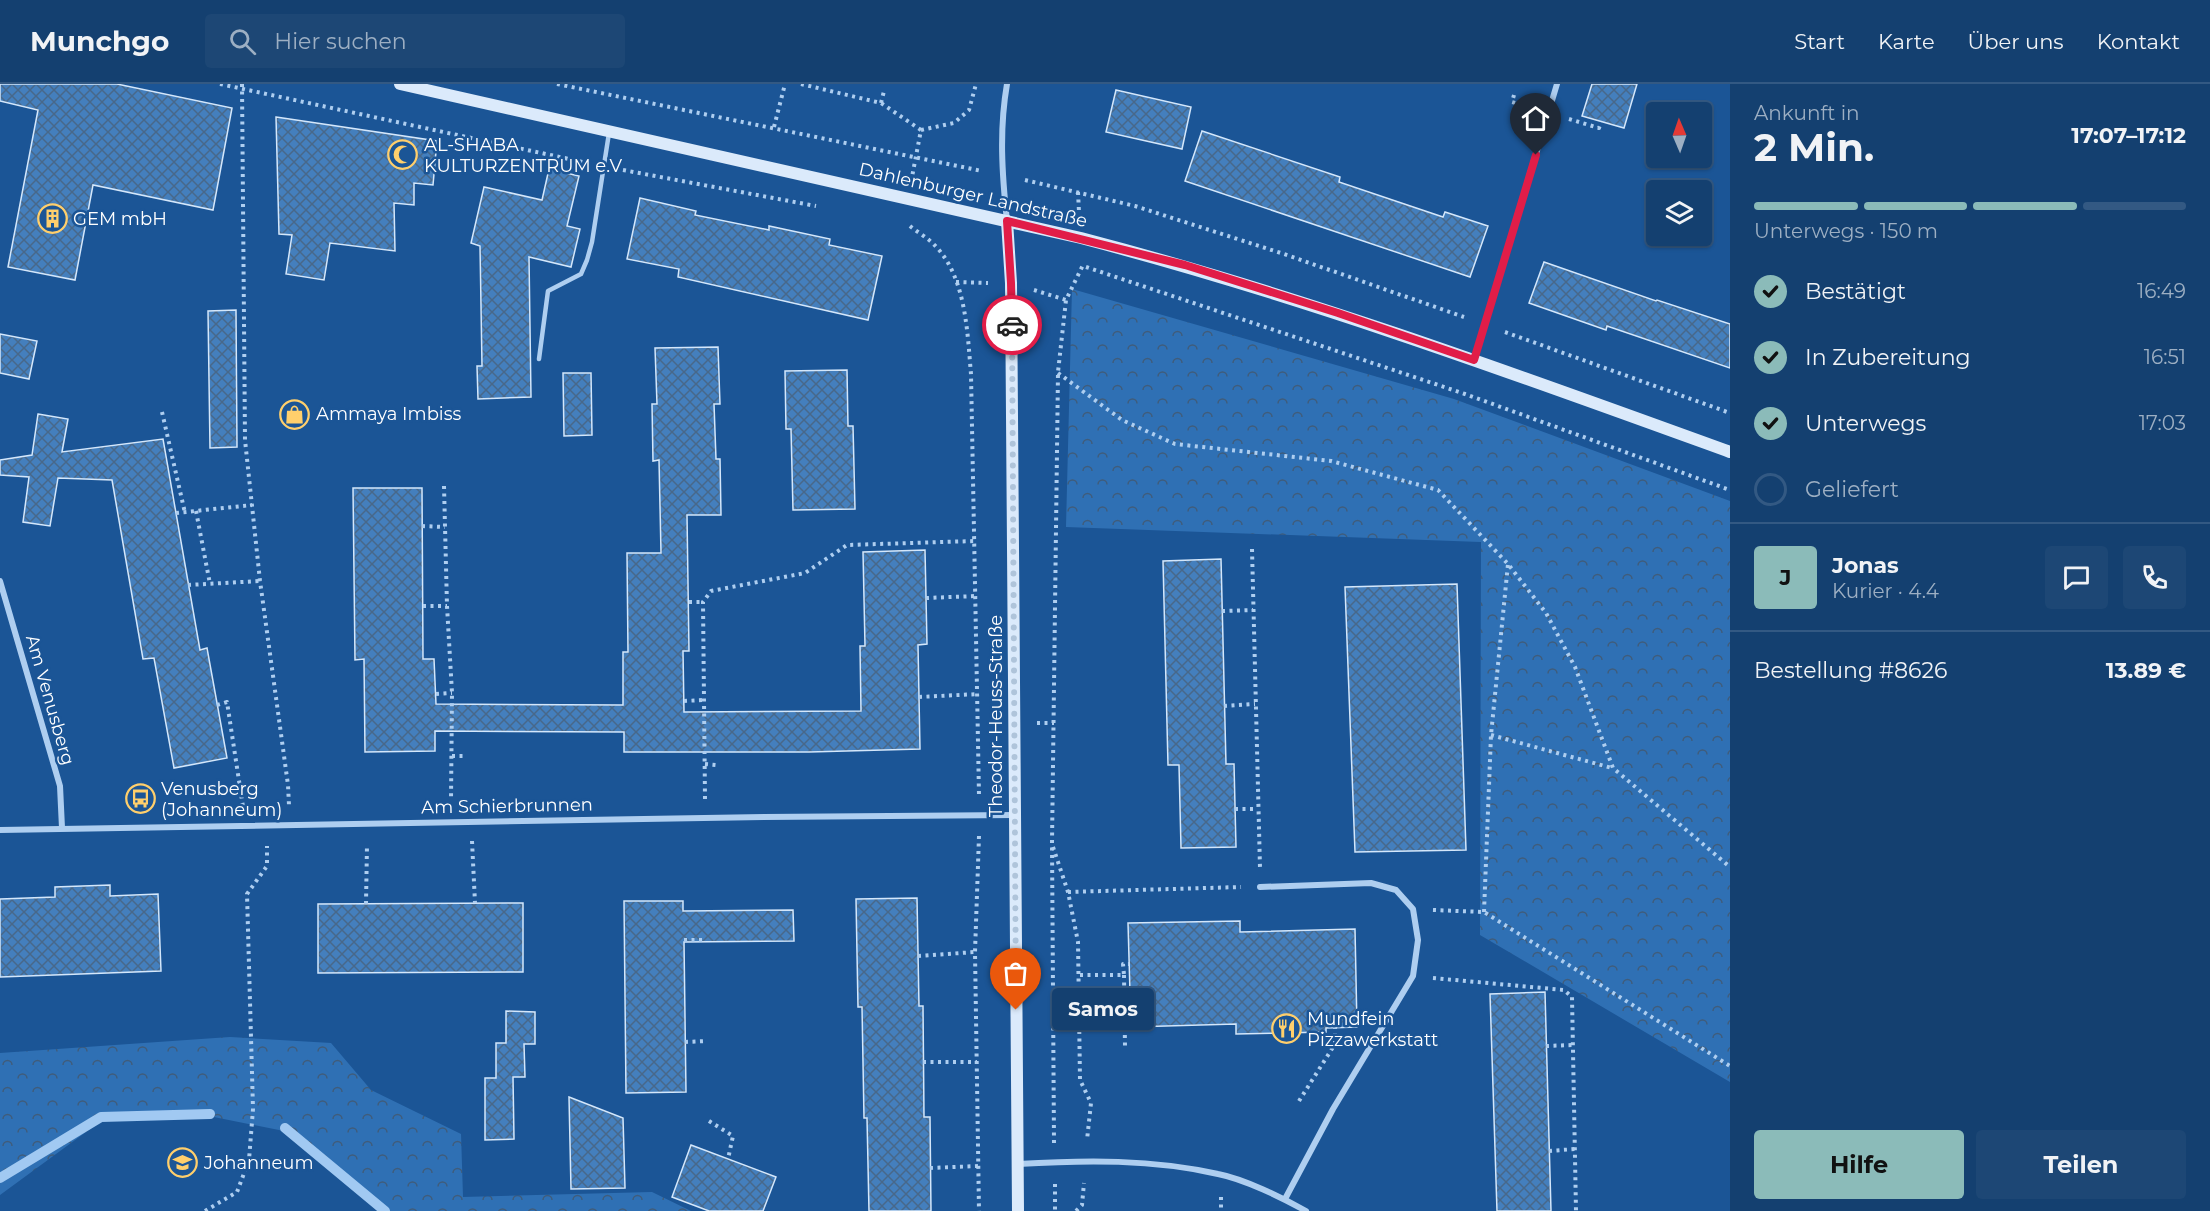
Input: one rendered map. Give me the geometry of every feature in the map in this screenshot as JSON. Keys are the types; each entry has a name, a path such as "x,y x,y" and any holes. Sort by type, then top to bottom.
{"main road":[{"name":"Dahlenburger Landstraße","path":"400,84 1007,221 1185,265 1338,313 1730,452"},
{"name":"Theodor-Heuss-Straße","path":"1007,221 1011,283 1018,1211"}],"street":[{"path":"1007,84 1002,117 1002,175 1007,221"},
{"path":"1474,360 1557,84"},
{"name":"Am Venusberg","path":"0,581 60,786 62,828"},
{"name":"Am Schierbrunnen","path":"0,830 472,821 1015,815"},
{"path":"1260,887 1371,883 1396,890 1413,909 1418,940 1413,976 1333,1109 1285,1199"},
{"path":"1017,1164 1085,1160 1169,1166 1220,1174 1285,1199 1306,1211"}],"lane":[{"path":"539,359 548,291 581,274 587,260 610,131"}],"path":[{"path":"220,84 242,86 603,166 823,207"},
{"path":"557,84 916,156 1135,206 1284,254 1730,413"},
{"path":"774,127 785,84"},
{"path":"801,84 881,103 921,130 954,123 969,110 976,84"},
{"path":"242,86 245,440 260,580 288,785 289,824"},
{"path":"881,103 884,91"},
{"path":"916,156 921,130"},
{"path":"904,222 930,240 946,261 956,282 966,320 971,374 979,694 980,815 975,952 979,1211"},
{"path":"1055,1211 1052,843 1058,372 1066,300 1083,267 1465,394 1730,489"},
{"path":"1058,372 1122,420 1175,444 1331,461 1438,490 1508,564 1546,613 1575,668 1613,768"},
{"path":"162,412 185,513"},
{"path":"444,486 452,693 451,822"},
{"path":"176,513 253,505"},
{"path":"196,511 210,584"},
{"path":"422,526 445,527"},
{"path":"705,818 704,602 711,591 805,573 847,545 975,541"},
{"path":"1068,892 1260,887 1252,549"},
{"path":"1484,912 1491,735 1508,564"},
{"path":"189,585 260,580"},
{"path":"926,598 976,596"},
{"path":"688,602 704,602"},
{"path":"423,606 447,606"},
{"path":"1222,611 1253,610"},
{"path":"436,694 452,693"},
{"path":"919,697 979,694"},
{"path":"684,701 704,700"},
{"path":"217,705 227,702 246,825"},
{"path":"1224,706 1255,704"},
{"path":"1491,735 1613,768 1730,867"},
{"path":"452,756 465,756"},
{"path":"705,764 716,765"},
{"path":"1235,809 1257,809"},
{"path":"472,821 475,903"},
{"path":"366,904 367,823"},
{"path":"205,1211 237,1192 249,1160 253,1109 247,894 267,866 268,825"},
{"path":"1052,843 1068,892 1078,942 1080,1080 1090,1103 1082,1205 1076,1211"},
{"path":"1413,909 1484,912 1730,1066"},
{"path":"684,940 705,940"},
{"path":"918,956 975,952"},
{"path":"1125,1046 1124,964 1129,964"},
{"path":"1080,975 1124,975"},
{"path":"1413,976 1564,990 1572,997 1576,1211"},
{"path":"1124,986 1130,986"},
{"path":"1299,1101 1335,1044 1335,1028"},
{"path":"685,1042 707,1041"},
{"path":"1546,1046 1573,1045"},
{"path":"923,1062 977,1062"},
{"path":"709,1120 733,1136 728,1159"},
{"path":"1549,1150 1575,1149"},
{"path":"930,1168 978,1166"}],"green space":[{"path":"1072,289 1454,399 1730,501 1730,1082 1480,935 1481,542 1066,527"},
{"path":"230,1037 331,1043 371,1090 461,1134 463,1197 652,1192 691,1211 379,1211 284,1131 209,1116 101,1121 0,1195 0,1053"}],"building":[{"path":"0,84 117,84 232,108 213,210 93,185 75,280 8,267 38,110 0,101"},
{"path":"1592,84 1637,84 1624,128 1582,116"},
{"path":"1116,90 1191,107 1182,149 1106,132"},
{"path":"276,117 437,141 433,185 414,183 414,205 394,203 395,251 330,243 324,280 286,274 292,235 279,234"},
{"path":"1202,131 1340,177 1339,182 1443,217 1445,212 1488,226 1470,277 1185,181"},
{"path":"549,169 579,176 567,226 580,229 571,267 529,257 531,397 478,399 477,366 482,366 480,246 471,243 484,187 542,200"},
{"path":"640,198 696,211 695,215 769,230 769,226 830,239 829,245 882,256 868,320 678,277 679,269 627,259"},
{"path":"1544,262 1730,324 1730,368 1607,326 1606,330 1529,303"},
{"path":"236,310 237,447 210,448 208,311"},
{"path":"0,334 37,341 29,379 0,373"},
{"path":"718,347 720,404 714,404 716,459 720,459 721,515 687,515 689,651 683,651 684,712 861,711 860,646 865,646 863,552 925,550 927,644 918,645 920,749 809,752 624,752 624,732 435,731 435,751 365,752 364,659 355,660 353,488 422,488 423,659 434,659 436,704 623,705 623,652 628,652 627,553 661,553 659,460 653,461 652,404 657,404 655,348"},
{"path":"847,370 848,426 853,426 855,509 793,510 791,429 786,429 785,371"},
{"path":"563,373 591,373 592,435 564,436"},
{"path":"38,414 68,419 62,452 163,439 200,650 207,648 227,758 174,768 154,658 143,659 112,480 58,478 50,526 23,522 29,477 0,475 0,460 32,455"},
{"path":"1221,559 1226,764 1234,764 1236,847 1181,848 1179,765 1168,765 1163,561"},
{"path":"1457,584 1466,850 1355,852 1345,587"},
{"path":"110,885 110,896 158,894 161,971 0,977 0,899 55,897 55,887"},
{"path":"917,898 919,1006 923,1006 924,1117 930,1117 931,1211 869,1211 867,1118 864,1118 862,1007 858,1007 856,899"},
{"path":"624,901 683,901 683,911 793,910 794,941 684,942 686,1092 626,1093"},
{"path":"523,903 523,972 318,973 318,904"},
{"path":"1240,921 1240,932 1355,929 1357,1027 1326,1028 1326,1032 1236,1034 1236,1024 1131,1027 1128,923"},
{"path":"1545,992 1551,1211 1497,1211 1490,994"},
{"path":"506,1011 535,1012 535,1044 524,1044 525,1077 513,1077 514,1139 485,1140 485,1078 496,1078 496,1043 506,1043"},
{"path":"569,1097 623,1118 625,1188 571,1189"},
{"path":"691,1145 776,1177 763,1211 709,1211 672,1197"}],"waterway":[{"path":"0,1178 101,1117 210,1114"},
{"path":"285,1128 385,1211"}],"way so far":[{"path":"1012,325 1016,1010"}],"place":[{"name":"AL-SHABA KULTURZENTRUM e.V","path":"403,155"},
{"name":"GEM mbH","path":"52,219"},
{"name":"Ammaya Imbiss","path":"295,414"},
{"name":"Venusberg (Johanneum)","path":"140,799"},
{"name":"Samos","path":"1016,1010"},
{"name":"Mundfein Pizzawerkstatt","path":"1286,1029"},
{"name":"Johanneum","path":"183,1163"}],"route":[{"path":"1012,325 1007,221 1185,265 1338,313 1474,360 1536,155"}]}
